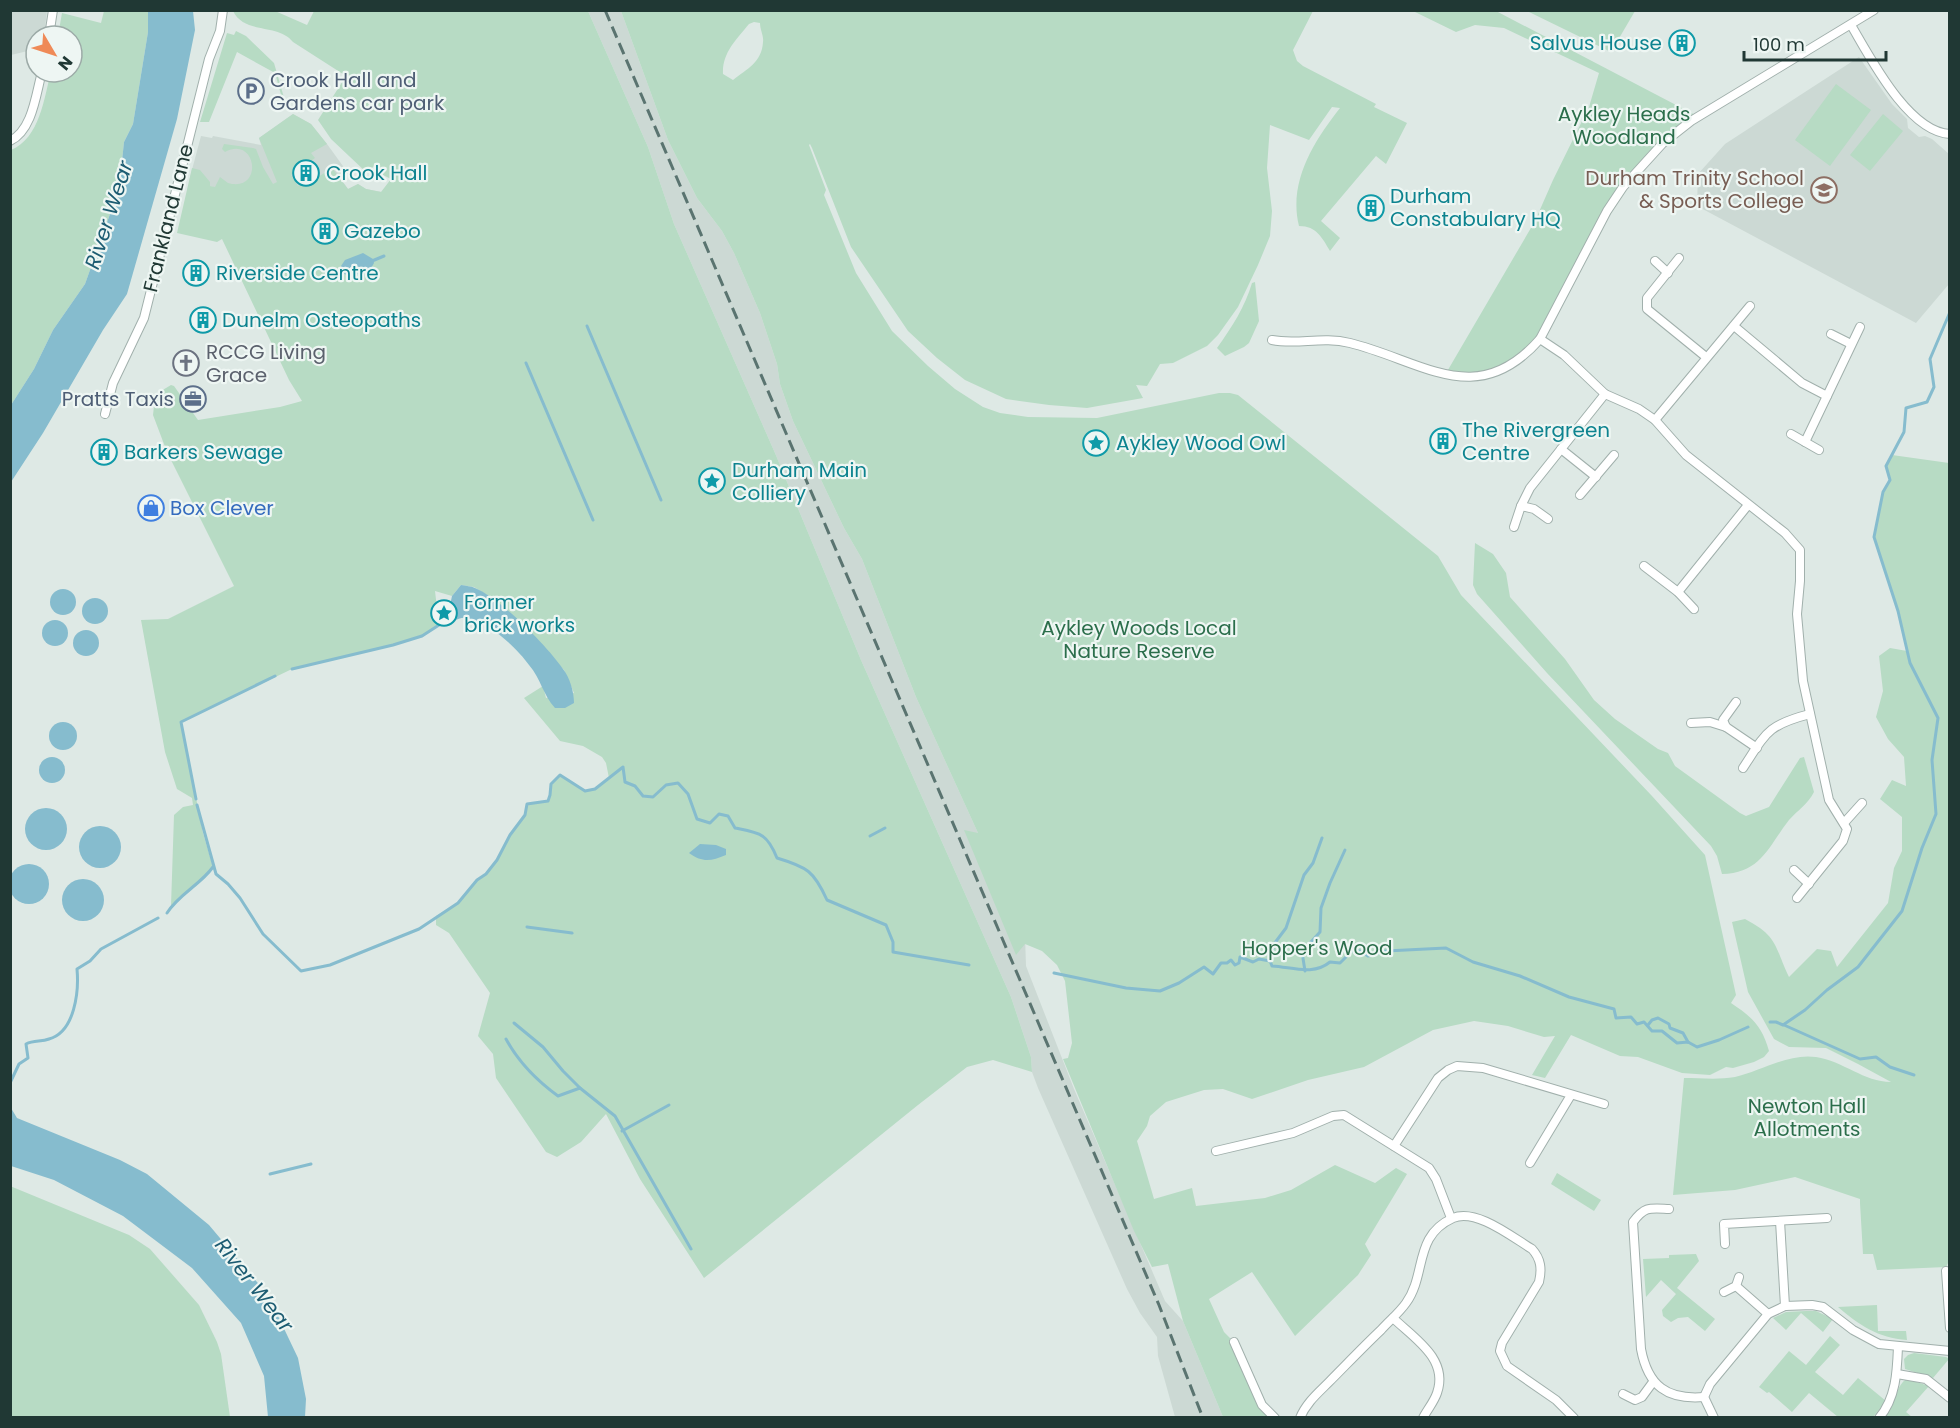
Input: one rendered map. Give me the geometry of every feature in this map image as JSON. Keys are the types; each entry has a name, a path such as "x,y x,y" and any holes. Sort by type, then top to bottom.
{"street":[{"path":"1272,340 1282,342 1332,339 1439,373 1465,378 1491,375 1511,365 1526,355 1540,339 1607,211 1623,187 1663,143 1691,121 1874,10"},
{"name":"Frankland Lane","path":"105,414 112,383 144,318 209,59 220,31 221,13"},
{"path":"1851,25 1886,81 1906,107 1920,122 1936,131 1950,134"},
{"path":"10,141 20,134 25,126 38,84"},
{"path":"1679,258 1647,298 1647,309 1706,357"},
{"path":"1655,261 1668,273"},
{"path":"1655,420 1749,306"},
{"path":"1734,326 1802,383 1827,396"},
{"path":"1805,442 1860,327"},
{"path":"1831,334 1851,344"},
{"path":"1540,339 1564,355 1605,394 1639,409 1655,420 1686,455 1785,533 1800,550 1797,614 1803,681 1829,800 1847,829 1843,841 1797,898"},
{"path":"1514,527 1530,488 1605,394"},
{"path":"1791,434 1819,450"},
{"path":"1561,449 1596,477"},
{"path":"1580,495 1614,455"},
{"path":"1678,592 1748,505"},
{"path":"1521,506 1534,509 1548,519"},
{"path":"1644,566 1678,592 1694,609"},
{"path":"1726,727 1724,720 1736,702"},
{"path":"1743,768 1767,732 1787,720 1810,714"},
{"path":"1691,723 1710,722 1726,727 1756,748"},
{"path":"1844,823 1862,803"},
{"path":"1794,870 1809,884"},
{"path":"1394,1146 1438,1078 1457,1066 1483,1068 1604,1104"},
{"path":"1530,1163 1571,1095"},
{"path":"1216,1151 1293,1133 1333,1116 1344,1116 1354,1120 1429,1168 1436,1179 1451,1218"},
{"path":"1669,1209 1649,1207 1633,1222 1644,1367 1653,1382 1674,1395 1688,1398 1704,1397"},
{"path":"1299,1418 1312,1399 1411,1297 1426,1242 1433,1232 1451,1218 1470,1216 1481,1219 1532,1249 1537,1255 1541,1271 1539,1281 1502,1342 1500,1351 1507,1366 1556,1400 1574,1418"},
{"path":"1725,1244 1724,1224 1827,1218"},
{"path":"1780,1221 1785,1306"},
{"path":"1946,1271 1950,1328"},
{"path":"1725,1292 1737,1282 1768,1314"},
{"path":"1704,1397 1710,1384 1768,1314 1785,1306 1823,1307 1868,1339 1879,1344 1950,1351"},
{"path":"1393,1318 1432,1354 1437,1364 1439,1384 1436,1395 1423,1418"},
{"path":"1234,1342 1262,1405 1275,1418"},
{"path":"1879,1418 1890,1399 1897,1374 1898,1347"},
{"path":"1897,1374 1926,1379 1950,1398"},
{"path":"1623,1394 1635,1400 1642,1397 1653,1382"},
{"path":"1704,1397 1714,1418"}],"shaded area":[{"path":"11,10 47,11 45,24 24,24 24,52 11,55"},
{"path":"588,11 621,11 668,140 697,198 722,231 734,253 760,313 793,421 844,528 862,559 916,697 1025,936 1026,966 1074,1089 1165,1301 1183,1321 1223,1417 1175,1417 1158,1356 1157,1337 1127,1289 1038,1088 1032,1072 1031,1057 1011,997 861,660 775,453 674,224 648,147"},
{"name":"Durham Trinity School & Sports College","path":"1859,57 1892,104 1907,119 1908,128 1919,137 1925,136 1932,139 1949,154 1949,284 1916,323 1697,206 1698,174 1725,144"},
{"path":"293,114 311,124 327,144 348,173 341,179 348,189 358,184 366,189 382,192 388,204 233,192 189,181 201,136 261,145 259,138"}],"green space":[{"path":"104,11 148,11 148,32 133,124 124,142 119,189 85,284 53,330 34,369 11,405 11,150 21,144 35,127 48,84 84,84 84,24 60,24 62,13 101,23"},
{"path":"233,11 275,11 307,25 314,11 588,11 648,147 674,224 775,453 861,660 1011,997 1031,1057 1032,1072 993,1060 967,1067 704,1278 640,1179 606,1114 581,1142 557,1157 546,1152 496,1078 493,1054 478,1036 490,993 449,933 436,925 436,916 458,903 497,860 510,835 525,815 527,804 548,801 552,784 556,778 560,775 585,791 595,789 609,778 606,763 602,757 583,746 560,741 524,698 543,686 546,698 574,693 564,670 492,598 474,587 461,585 452,596 435,591 439,625 422,636 292,669 181,722 203,833 213,867 204,879 171,906 174,815 183,807 193,805 192,798 177,789 165,752 141,620 168,619 234,586 167,452 153,415 154,406 161,391 171,385 198,420 280,407 302,401 289,380 222,239 217,242 177,233 192,168 200,170 210,182 210,186 215,187 220,177 228,183 240,184 247,180 251,173 250,157 244,151 236,149 225,152 222,149 224,144 253,148 256,149 273,184 277,182 259,138 293,114 311,124 327,144 311,153 315,158 291,175 298,186 310,179 312,181 332,168 348,189 358,184 366,189 381,192 391,179 383,175 375,165 367,173 331,139 318,120 346,76 287,36 245,23"},
{"path":"621,11 1313,11 1293,50 1297,61 1376,104 1374,107 1407,123 1386,164 1376,156 1321,221 1340,238 1330,251 1315,230 1299,226 1297,194 1300,178 1313,148 1340,108 1332,107 1309,140 1270,125 1267,168 1272,211 1270,236 1258,265 1238,307 1218,335 1207,346 1173,363 1160,364 1147,386 1136,385 1143,398 1087,408 1049,405 1006,399 965,380 908,331 851,247 810,144 826,190 824,195 856,273 892,331 955,389 983,407 1000,413 1028,417 1097,418 1219,393 1238,395 1438,556 1461,595 1705,855 1736,995 1731,1003 1755,1023 1769,1051 1764,1057 1754,1062 1733,1068 1726,1067 1710,1075 1682,1073 1638,1057 1620,1056 1571,1035 1545,1078 1532,1075 1555,1036 1544,1037 1508,1026 1474,1021 1433,1030 1364,1067 1308,1080 1252,1099 1223,1089 1204,1090 1166,1102 1150,1116 1147,1126 1137,1141 1154,1199 1192,1188 1196,1206 1265,1198 1291,1190 1335,1165 1375,1183 1396,1168 1407,1174 1365,1244 1371,1255 1358,1275 1295,1336 1252,1272 1209,1299 1224,1332 1234,1342 1262,1405 1275,1417 1223,1417 1183,1321 1168,1264 1152,1267 1134,1231 1063,1059 1068,1058 1072,1043 1065,981 1057,965 1042,951 1025,944 1016,955 964,830 978,833 916,697 862,559 844,528 793,421 760,313 734,253 722,231 697,198 668,140","holes":["760,23 763,40 760,55 753,64 733,80 723,74 727,53 749,24"]},
{"name":"Aykley Heads Woodland","path":"1413,11 1496,11 1699,117 1691,121 1623,187 1540,339 1491,375 1445,375 1535,221 1589,107 1599,73 1504,28 1475,25 1456,32"},
{"path":"1527,11 1635,11 1611,52"},
{"path":"236,31 246,36 274,63 287,108 285,109 275,73 237,52 209,122 200,122 227,33 234,35"},
{"path":"1836,84 1871,110 1830,166 1795,140"},
{"path":"1883,114 1903,131 1870,171 1850,155"},
{"path":"1255,282 1259,321 1249,343 1225,356 1217,348 1238,317 1252,283"},
{"name":"Newton Hall Allotments","path":"1892,455 1949,463 1949,1261 1946,1267 1877,1270 1873,1254 1863,1254 1860,1199 1795,1177 1735,1190 1673,1195 1684,1078 1735,1077 1785,1060 1806,1056 1826,1059 1872,1079 1891,1082 1826,1048 1789,1047 1774,1039 1748,992 1732,922 1745,919 1764,931 1774,943 1789,977 1817,949 1831,951 1837,967 1888,903 1894,868 1902,851 1902,817 1880,799 1892,780 1906,786 1904,757 1888,739 1876,717 1883,691 1879,656 1890,648 1907,651 1898,611 1874,537 1883,492 1890,480 1886,466"},
{"path":"1475,543 1493,554 1506,573 1510,597 1565,659 1594,700 1615,719 1658,749 1668,753 1675,766 1740,813 1746,816 1769,807 1800,758 1804,757 1814,792 1755,864 1746,869 1722,874 1717,856 1711,846 1547,673 1477,594 1473,585"},
{"path":"1557,1173 1601,1200 1594,1211 1551,1184"},
{"path":"10,1186 129,1235 150,1249 199,1305 217,1342 221,1354 230,1417 11,1417"},
{"path":"1696,1254 1699,1261 1677,1288 1715,1319 1705,1331 1688,1317 1678,1318 1671,1322 1663,1316 1662,1310 1676,1294 1661,1280 1646,1297 1643,1259"},
{"path":"1877,1305 1878,1331 1906,1331 1907,1340 1887,1337 1870,1330 1838,1307"},
{"path":"1816,1311 1833,1319 1823,1332 1801,1313 1786,1330 1773,1318 1786,1312"},
{"path":"1830,1336 1840,1345 1815,1372 1843,1395 1858,1378 1886,1401 1873,1417 1838,1417 1809,1393 1792,1412 1769,1392 1759,1387 1789,1351 1806,1365"},
{"path":"1914,1353 1949,1359 1933,1378 1905,1369 1904,1359"},
{"path":"1907,1379 1929,1386 1906,1412 1912,1417 1884,1418 1900,1386"}],"water":[{"path":"148,11 193,11 195,30 177,119 127,294 11,482 11,405 34,369 53,330 85,284 119,189 124,142 133,124 148,32"},
{"path":"363,253 373,259 374,263 370,270 349,276 342,273 341,266 345,260"},
{"path":"461,585 473,587 485,593 510,612 535,636 556,659 565,673 571,685 574,703 565,708 555,708 533,670 501,636 475,620 463,618 454,621 457,612 448,615 452,596"},
{"path":"63,589 72,593 76,602 72,611 63,615 54,611 50,602 54,593"},
{"path":"95,598 105,601 108,611 105,621 95,624 85,621 82,611 85,601"},
{"path":"55,620 64,624 68,633 64,642 55,646 46,642 42,633 46,624"},
{"path":"86,630 95,634 99,643 95,652 86,656 77,652 73,643 77,634"},
{"path":"63,722 73,726 77,736 73,746 63,750 53,746 49,736 53,726"},
{"path":"52,757 61,761 65,770 61,779 52,783 43,779 39,770 43,761"},
{"path":"46,808 61,814 67,829 61,844 46,850 31,844 25,829 31,814"},
{"path":"100,826 115,832 121,847 115,862 100,868 85,862 79,847 85,832"},
{"path":"700,844 716,845 726,849 726,855 707,860 689,853"},
{"path":"29,864 37,865 43,870 48,876 48,892 43,898 37,903 29,904 21,903 15,898 10,892 9,884 10,876 15,870 21,865"},
{"path":"83,879 98,885 104,900 98,915 83,921 68,915 62,900 68,885"},
{"name":"River Wear","path":"11,1108 17,1118 120,1160 147,1174 209,1225 268,1295 298,1358 306,1399 305,1417 268,1417 264,1376 241,1323 192,1268 123,1216 54,1180 11,1166"}],"waterway":[{"path":"372,261 384,256"},
{"path":"1770,1022 1783,1025 1858,967 1902,911 1922,848 1936,814 1932,760 1938,718 1910,663 1898,611 1874,537 1883,492 1890,480 1886,466 1904,432 1906,408 1927,402 1934,387 1930,359 1950,312"},
{"path":"587,326 661,500"},
{"path":"526,363 593,520"},
{"path":"292,669 422,636 439,625 448,615"},
{"path":"196,799 181,722 275,676"},
{"path":"197,805 216,874 240,898 263,934 301,971 330,965 419,929 458,903 477,880 486,874 525,815 527,804 548,801 551,784 560,775 585,791 595,789 623,767 625,782 635,786 643,796 653,797 666,785 678,783 688,794 697,819 710,823 719,814 728,816 735,828 762,836 770,843 777,858 796,864 813,876 827,900 886,925 893,942 893,952 969,965"},
{"path":"870,836 885,828"},
{"path":"1270,961 1274,944 1286,928 1304,875 1313,863 1322,838"},
{"path":"1305,971 1302,952 1320,932 1321,908 1345,850"},
{"path":"167,913 177,900 213,867"},
{"path":"10,1083 19,1064 28,1058 26,1044 58,1035 70,1020 76,999 77,969 90,961 101,949 158,918"},
{"path":"527,927 572,933"},
{"path":"1054,973 1126,988 1160,991 1179,983 1204,967 1213,974 1221,963 1231,960 1235,965 1239,963 1240,957 1253,962 1259,959 1270,961 1272,966 1309,970 1317,969 1330,962 1340,963 1353,950 1368,956 1386,951 1446,948 1473,962 1520,976 1569,997 1614,1009 1616,1018 1631,1017 1637,1024 1644,1022 1652,1031 1662,1031 1677,1043 1688,1042 1697,1047 1748,1027"},
{"path":"1648,1025 1652,1020 1658,1018 1669,1024 1670,1028 1683,1033 1688,1042"},
{"path":"514,1023 543,1047 580,1088"},
{"path":"1784,1025 1860,1059 1876,1057 1890,1067 1914,1075"},
{"path":"506,1039 529,1070 558,1096 580,1088 615,1116 691,1249"},
{"path":"622,1131 669,1105"},
{"path":"270,1174 311,1164"}],"railway":[{"path":"605,10 1159,1305 1203,1418"}],"place":[{"name":"Salvus House","path":"1682,43"},
{"name":"Crook Hall and Gardens car park","path":"251,91"},
{"name":"Crook Hall","path":"306,173"},
{"name":"Durham Trinity School & Sports College","path":"1824,190"},
{"name":"Durham Constabulary HQ","path":"1371,208"},
{"name":"Gazebo","path":"325,231"},
{"name":"Riverside Centre","path":"196,273"},
{"name":"Dunelm Osteopaths","path":"203,320"},
{"name":"RCCG Living Grace","path":"186,363"},
{"name":"Pratts Taxis","path":"193,399"},
{"name":"The Rivergreen Centre","path":"1443,441"},
{"name":"Aykley Wood Owl","path":"1096,443"},
{"name":"Barkers Sewage","path":"104,452"},
{"name":"Durham Main Colliery","path":"712,481"},
{"name":"Box Clever","path":"151,508"},
{"name":"Former brick works","path":"444,613"}],"park label":[{"name":"Aykley Woods Local Nature Reserve","path":"1139,640"},
{"name":"Hopper's Wood","path":"1317,948"}]}
